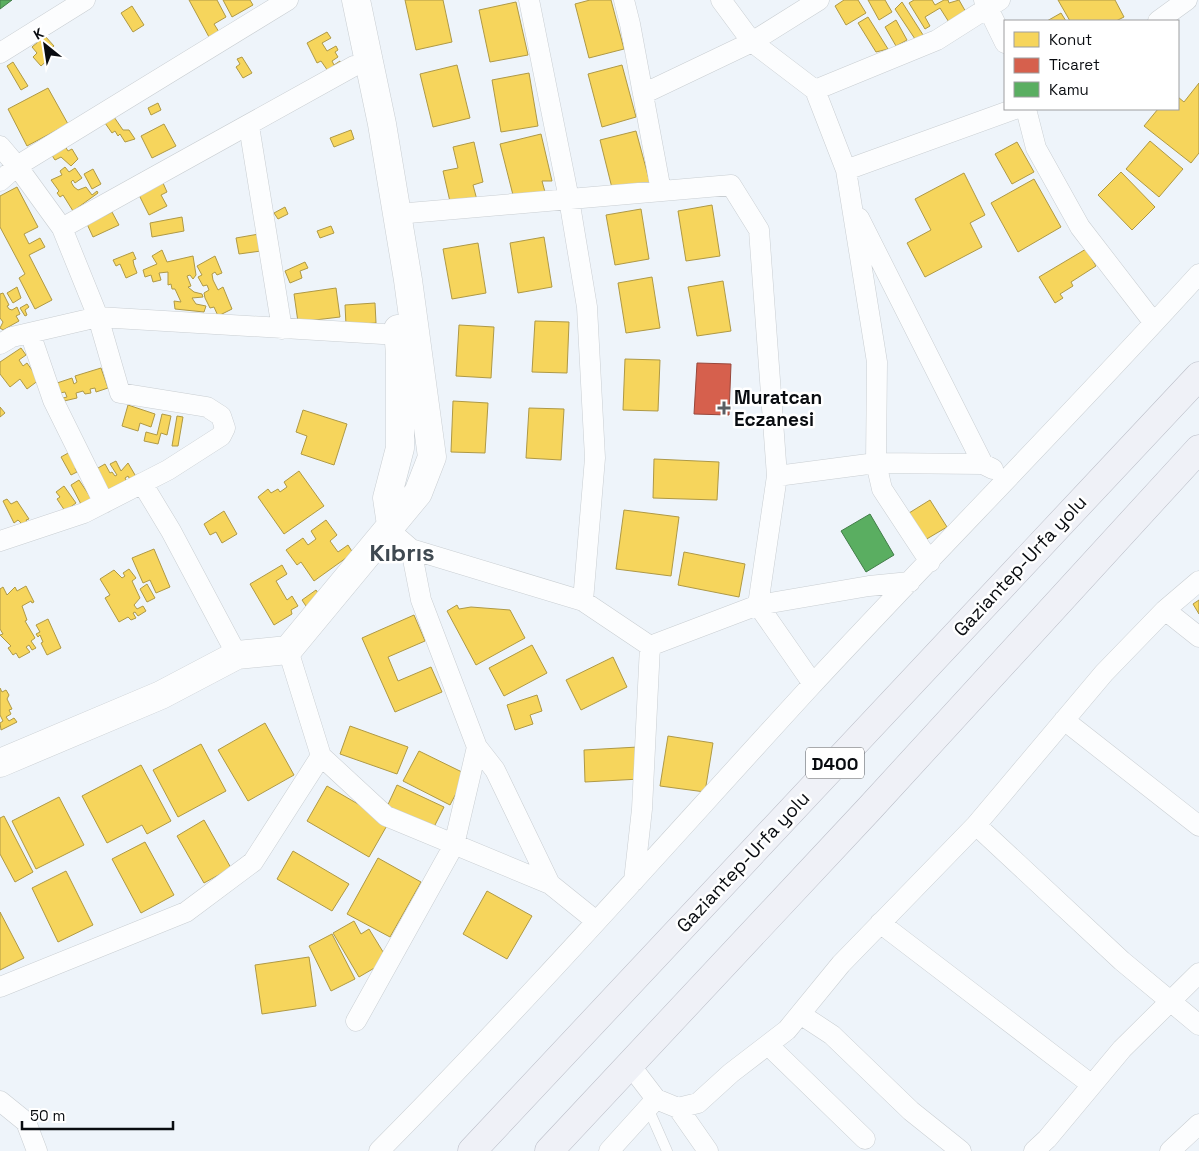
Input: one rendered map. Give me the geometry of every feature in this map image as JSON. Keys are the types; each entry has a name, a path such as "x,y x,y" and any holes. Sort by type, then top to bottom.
{"highway":[{"name":"Gaziantep-Urfa yolu","path":"472,1151 1199,376"},
{"name":"D400","path":"549,1151 1199,449"}],"street":[{"path":"0,53 85,0"},
{"path":"0,181 17,166 288,0"},
{"path":"341,0 386,236 399,335 400,448 387,498 389,527 411,549 584,601 650,646"},
{"path":"0,763 161,695 238,655 288,650 389,527 400,518 418,493 432,457 408,280 356,0"},
{"path":"529,0 569,199 587,307 595,458 584,601"},
{"path":"624,0 661,191"},
{"path":"721,0 752,42 815,90 846,170 877,362 876,463 882,489 930,562"},
{"path":"643,94 752,42 819,0"},
{"path":"1159,20 1187,0"},
{"path":"815,90 937,40 991,3 1004,40"},
{"path":"62,228 249,126 354,66"},
{"path":"846,170 1012,110"},
{"path":"1026,110 1036,148 1080,226 1154,323"},
{"path":"249,126 282,329"},
{"path":"0,146 62,228 98,317 120,393 207,406 221,416 225,428 221,436 168,470 104,503 84,513 0,541"},
{"path":"397,214 731,184 759,230 777,476 758,605 813,684"},
{"path":"851,201 983,464"},
{"path":"379,1151 468,1061 813,684 1011,476 1199,274"},
{"path":"0,344 12,337 98,317 399,335"},
{"path":"30,333 53,400 104,503"},
{"path":"777,476 876,463 983,464 1011,476"},
{"path":"142,483 172,531 238,655"},
{"path":"411,549 422,600 477,747 495,770 550,884"},
{"path":"650,646 758,605 870,586 910,582"},
{"path":"652,1104 678,1108 698,1103 730,1073 787,1030 841,964 976,825 1104,672 1165,610 1199,582"},
{"path":"1165,610 1199,637"},
{"path":"634,880 642,809 650,646"},
{"path":"288,650 321,756 386,816 550,884 596,921"},
{"path":"1064,720 1199,826"},
{"path":"356,1021 454,845 477,747"},
{"path":"0,987 186,912 253,862 321,756"},
{"path":"976,825 1170,1002 1199,1025"},
{"path":"880,924 1092,1085"},
{"path":"1034,1151 1047,1139 1122,1049 1199,973"},
{"path":"800,1014 832,1035 911,1111 961,1151"},
{"path":"768,1045 865,1139"},
{"path":"630,1065 652,1104"},
{"path":"0,1101 26,1122 37,1151"},
{"path":"609,1151 652,1104"},
{"path":"678,1108 708,1151"},
{"path":"1170,1151 1199,1124"}],"lane":[{"path":"652,1104 667,1151"}],"building: Konut":[{"path":"189,0 217,0 226,17 214,24 219,32 209,37"},
{"path":"223,0 250,0 253,5 232,17"},
{"path":"405,0 443,0 452,42 416,50"},
{"path":"590,0 611,0 624,49 589,58 575,4"},
{"path":"844,0 858,0 866,13 846,25 835,6"},
{"path":"868,0 885,0 892,12 879,20"},
{"path":"914,0 932,0 935,5 944,0 948,0 949,3 959,0 967,14 952,27 940,8 925,17 930,26 925,29 909,3"},
{"path":"1058,0 1115,0 1124,17 1118,20 1069,20"},
{"path":"516,2 528,55 490,62 479,10"},
{"path":"902,2 925,38 917,42 895,9"},
{"path":"132,6 144,25 133,32 121,13"},
{"path":"1061,13 1065,20 1049,20"},
{"path":"868,17 888,49 876,52 858,23"},
{"path":"896,20 907,40 896,46 885,27"},
{"path":"327,32 331,38 322,43 327,51 336,46 338,50 335,52 338,57 332,61 334,65 340,61 341,64 328,71 321,61 317,63 307,43"},
{"path":"45,36 54,46 46,52 51,57 41,66 33,57 37,53 32,47"},
{"path":"242,57 252,73 243,78 236,67 240,64 237,59"},
{"path":"13,62 28,86 21,90 7,66"},
{"path":"457,65 470,118 433,127 420,74"},
{"path":"622,65 636,117 602,127 588,74"},
{"path":"529,73 538,126 501,132 492,80"},
{"path":"1199,83 1199,153 1191,163 1144,126 1157,110 1179,110 1179,98 1184,102"},
{"path":"48,88 68,124 27,146 8,109"},
{"path":"158,103 161,110 151,115 148,108"},
{"path":"114,117 123,130 129,130 135,139 125,142 120,134 118,136 115,131 112,133 105,123"},
{"path":"164,124 176,146 152,158 141,136"},
{"path":"351,130 354,139 334,147 330,138"},
{"path":"636,131 650,183 613,192 600,140"},
{"path":"541,134 552,181 542,181 545,192 514,199 500,144"},
{"path":"1150,141 1183,169 1159,197 1126,169"},
{"path":"474,142 483,182 473,185 477,200 451,206 443,171 458,168 453,147"},
{"path":"1017,142 1034,172 1012,184 995,154"},
{"path":"65,146 68,151 72,149 78,159 71,166 61,157 55,160 51,154"},
{"path":"65,167 69,172 75,168 82,178 75,183 73,180 71,182 74,187 78,190 86,187 92,195 97,191 98,193 73,211 63,195 60,197 57,193 59,191 51,180 62,175 60,171"},
{"path":"93,169 101,184 92,189 84,174"},
{"path":"1121,172 1155,207 1132,230 1098,195"},
{"path":"964,173 985,215 970,223 982,247 925,277 907,243 931,230 915,199"},
{"path":"1034,179 1061,227 1018,252 991,203"},
{"path":"163,183 167,192 161,195 167,206 149,215 139,195"},
{"path":"17,187 38,227 24,234 29,244 40,238 45,247 29,255 52,300 35,309 19,278 25,274 0,227 0,196"},
{"path":"712,205 720,256 686,261 678,211"},
{"path":"285,207 288,214 278,219 274,213"},
{"path":"641,209 649,259 615,265 606,215"},
{"path":"112,212 119,225 93,237 87,224"},
{"path":"182,217 184,231 152,237 150,223"},
{"path":"331,226 334,233 320,238 317,231"},
{"path":"259,234 261,251 239,254 236,238"},
{"path":"544,237 552,287 518,293 510,243"},
{"path":"478,243 486,293 452,299 443,249"},
{"path":"1086,249 1096,266 1071,282 1073,286 1060,294 1063,298 1055,303 1039,277"},
{"path":"162,250 167,262 193,256 196,275 193,279 190,275 187,276 191,286 188,287 194,292 202,294 203,297 192,298 196,304 206,306 204,312 175,309 174,301 181,302 175,289 172,289 171,284 168,285 168,272 159,273 161,280 153,282 151,275 145,277 143,270 157,264 152,256"},
{"path":"133,252 136,259 133,260 137,273 126,278 120,264 116,266 113,260"},
{"path":"215,256 222,273 217,275 215,272 212,274 213,280 218,290 223,287 232,309 218,316 214,307 210,308 205,298 204,293 209,290 207,285 203,286 198,277 202,275 197,266"},
{"path":"305,262 308,268 300,271 302,278 290,283 285,271"},
{"path":"652,277 660,328 626,333 618,283"},
{"path":"723,281 731,331 697,336 688,287"},
{"path":"17,287 21,298 13,303 7,293"},
{"path":"336,288 340,317 298,322 294,294"},
{"path":"3,293 9,309 12,310 17,307 20,314 16,316 19,321 3,330 0,328 3,322 0,318 0,294"},
{"path":"375,303 376,323 346,325 345,305"},
{"path":"27,304 29,307 25,310 27,315 25,316 20,308"},
{"path":"535,321 569,322 567,373 532,372"},
{"path":"459,325 494,327 491,378 456,376"},
{"path":"21,348 26,355 19,360 23,366 27,363 39,380 27,389 20,379 10,387 0,374 0,362"},
{"path":"625,359 660,360 658,411 623,410"},
{"path":"101,368 108,388 96,392 95,388 90,389 91,393 85,394 83,391 76,393 77,398 64,401 63,398 67,397 65,392 60,393 57,383 72,378 74,384 77,382 75,376"},
{"path":"453,401 488,403 485,453 451,452"},
{"path":"128,405 155,414 151,427 140,423 138,431 122,426"},
{"path":"0,407 5,413 0,417"},
{"path":"529,408 564,409 561,460 526,458"},
{"path":"303,410 347,424 334,465 301,454 307,436 296,432"},
{"path":"162,414 171,416 167,435 161,433 158,444 144,441 146,432 157,435"},
{"path":"177,416 183,417 178,446 172,446"},
{"path":"70,452 79,466 75,468 77,472 71,475 61,457"},
{"path":"654,459 719,462 717,500 653,498"},
{"path":"116,461 121,471 128,463 138,480 133,485 128,476 125,478 129,486 107,499 91,472 105,464 110,473 112,472 115,476 117,475 110,464"},
{"path":"299,471 324,506 284,534 258,497 268,489 271,493 278,489 280,492 287,487 284,482"},
{"path":"79,480 93,501 83,508 71,485"},
{"path":"64,486 76,503 65,511 57,499 60,497 56,492"},
{"path":"7,499 11,504 17,501 29,519 26,520 28,523 24,526 18,520 14,523 3,501"},
{"path":"930,500 947,527 925,540 909,513"},
{"path":"624,510 679,517 671,576 616,569"},
{"path":"224,511 237,534 222,543 216,532 210,535 204,524"},
{"path":"326,520 337,535 330,541 338,552 348,545 353,553 314,581 301,562 297,565 286,550 303,538 308,545 316,539 311,531"},
{"path":"154,549 170,587 156,593 150,580 143,583 132,558"},
{"path":"684,552 745,564 739,597 678,585"},
{"path":"282,565 287,574 276,581 287,600 292,596 298,606 291,610 292,614 274,625 250,584"},
{"path":"129,569 136,578 132,581 140,598 134,605 137,609 143,606 146,611 138,616 135,612 133,613 136,618 131,620 128,617 119,622 105,598 110,595 100,579 114,570 122,578 125,576 123,573"},
{"path":"147,584 155,598 147,602 140,589"},
{"path":"26,586 34,602 32,603 31,601 22,606 27,620 25,621 35,638 31,641 36,648 32,650 29,645 26,647 30,652 19,658 16,653 13,655 8,648 11,646 0,635 3,634 0,629 0,589 3,587 7,595 15,587 17,591"},
{"path":"316,590 322,599 308,609 302,600"},
{"path":"1199,600 1199,614 1193,604"},
{"path":"457,605 459,609 471,607 510,610 525,638 476,665 447,611"},
{"path":"414,615 425,641 388,657 398,681 431,667 442,692 395,712 362,638"},
{"path":"48,619 61,648 47,655 41,643 43,642 40,635 38,637 36,634 40,632 36,625"},
{"path":"532,645 547,673 504,696 489,668"},
{"path":"613,657 627,687 581,710 566,680"},
{"path":"0,688 2,692 6,690 9,695 7,699 12,709 9,710 11,714 6,717 9,721 14,718 17,722 1,730 0,723 3,721 0,715"},
{"path":"537,695 542,711 530,715 533,724 515,730 507,705"},
{"path":"265,723 294,775 248,801 218,750"},
{"path":"350,726 408,747 397,774 340,754"},
{"path":"668,736 713,743 705,792 660,786"},
{"path":"201,744 226,791 178,817 153,770"},
{"path":"638,747 640,779 585,782 584,750"},
{"path":"419,751 466,774 450,805 403,781"},
{"path":"141,765 171,821 147,834 142,825 107,843 82,796"},
{"path":"397,785 444,807 431,833 385,811"},
{"path":"327,786 389,822 369,857 307,821"},
{"path":"59,797 84,845 36,869 12,821"},
{"path":"4,816 33,872 15,882 0,854 0,818"},
{"path":"204,820 231,868 204,883 177,836"},
{"path":"145,842 174,895 141,913 112,859"},
{"path":"293,851 349,884 332,911 277,879"},
{"path":"378,858 421,882 390,937 347,914"},
{"path":"66,871 93,925 58,942 32,888"},
{"path":"487,891 532,916 507,959 463,934"},
{"path":"0,912 24,958 0,970"},
{"path":"354,921 361,934 369,929 388,960 359,977 333,933"},
{"path":"332,934 355,979 331,991 309,946"},
{"path":"309,957 316,1006 262,1014 255,965"}],"building: Ticaret":[{"path":"697,363 731,364 729,415 694,414"}],"building: Kamu":[{"path":"0,0 12,0 0,9"},
{"path":"870,514 894,555 866,572 841,531"}],"place":[{"name":"Muratcan Eczanesi","path":"724,408"}],"district":[{"name":"Kıbrıs","path":"402,552"}]}
